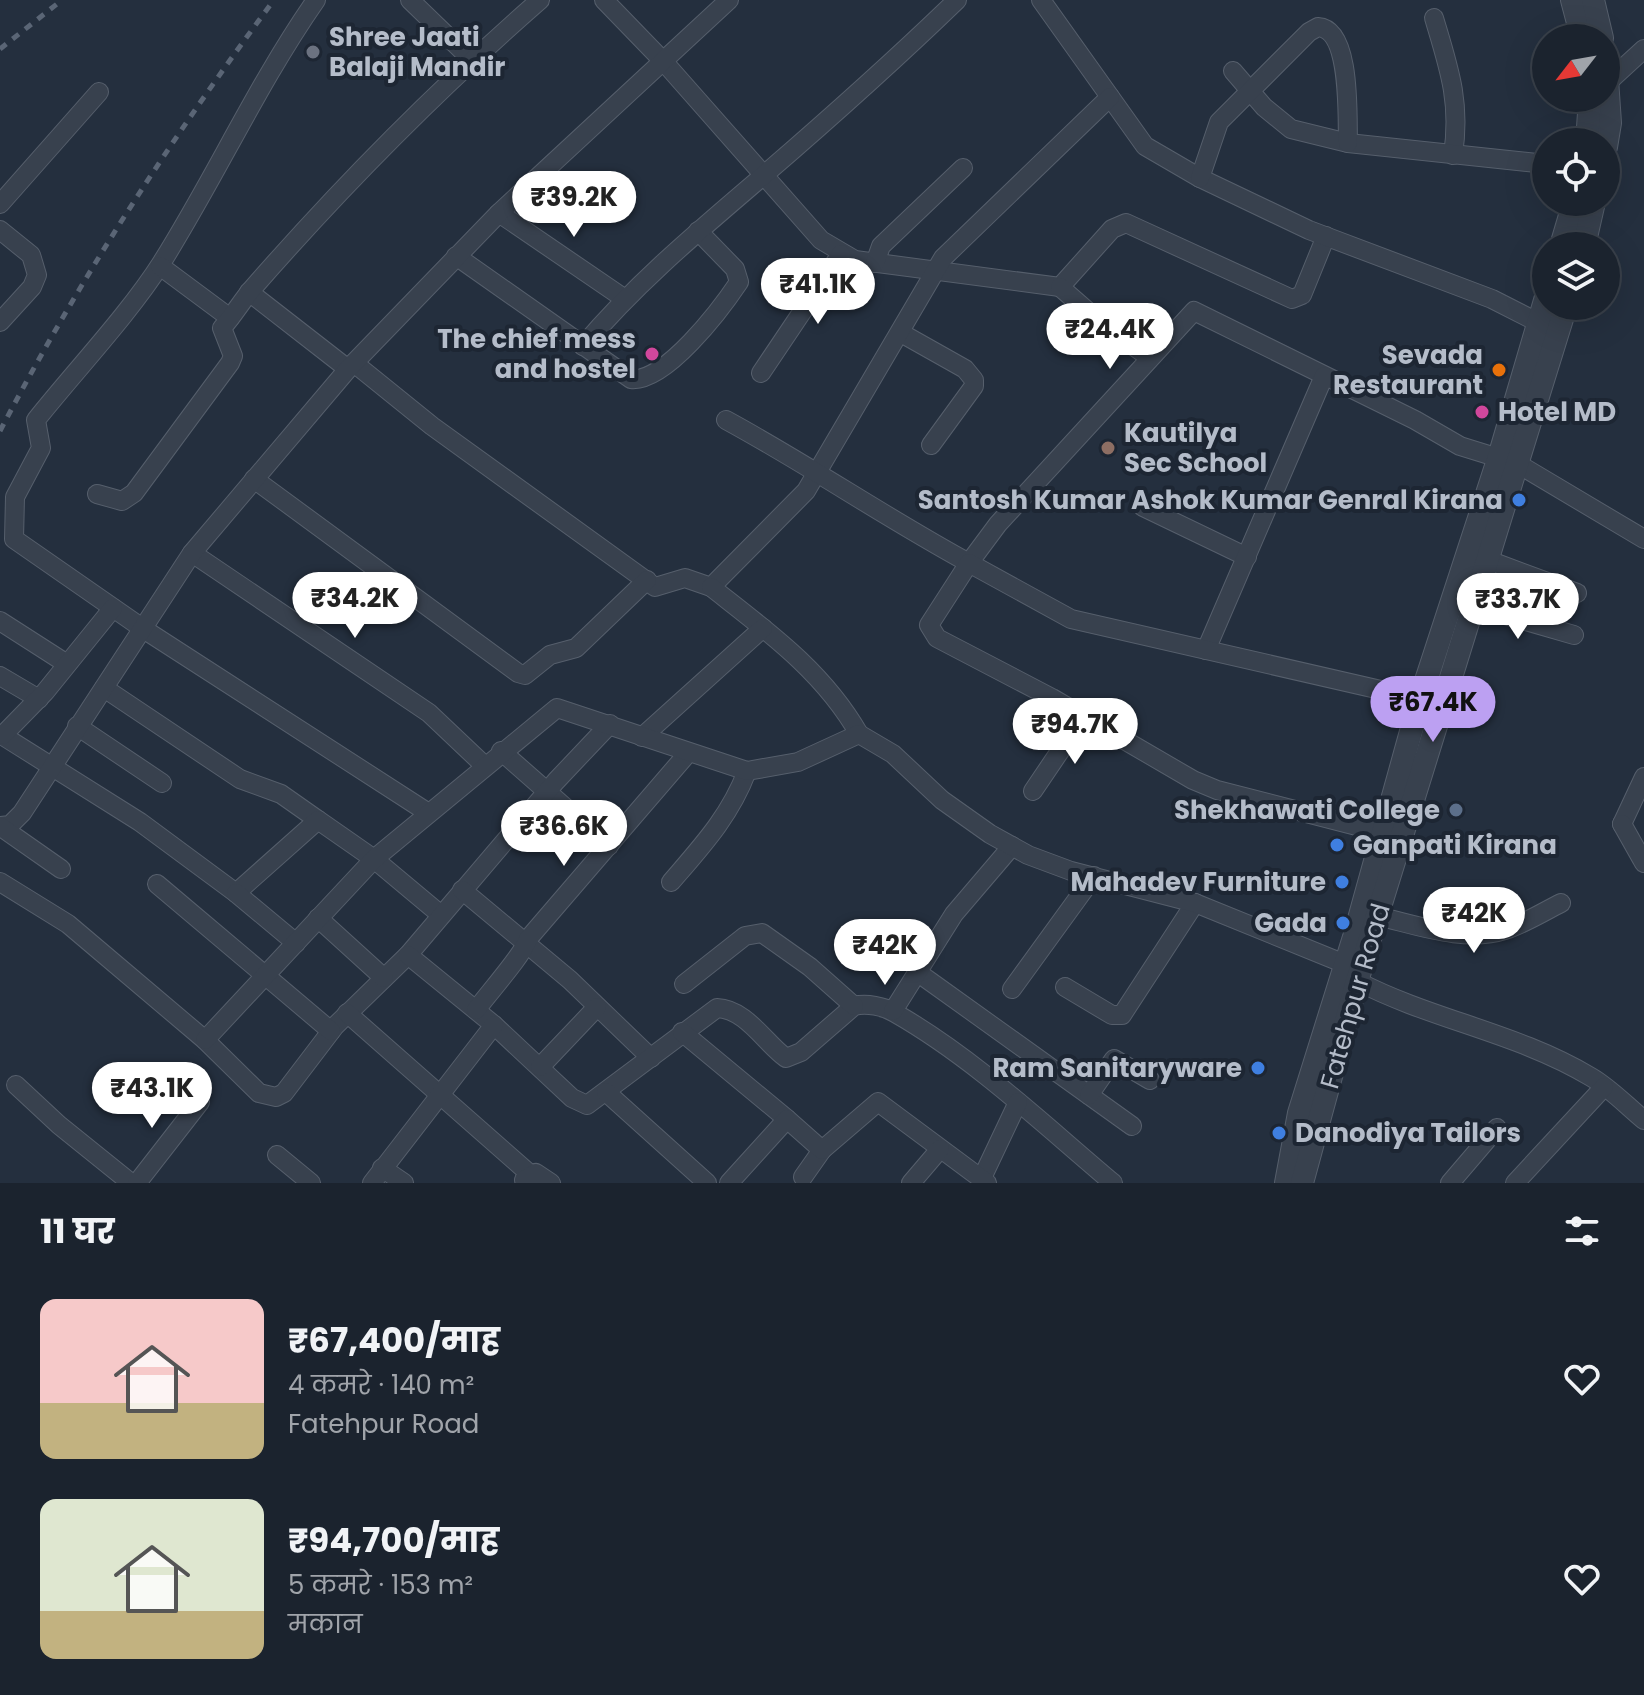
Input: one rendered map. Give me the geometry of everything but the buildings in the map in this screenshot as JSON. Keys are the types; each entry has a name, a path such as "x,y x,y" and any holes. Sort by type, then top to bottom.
{"street":[{"path":"316,0 287,41 160,266 36,420 41,448 15,497 14,539 145,630 427,812"},
{"path":"410,0 472,60"},
{"path":"97,494 122,501 134,493 230,363 233,356 222,328 249,292 384,148 472,60 540,0"},
{"path":"604,0 664,62 821,240 841,254 875,263 1060,287 1100,322 1150,358"},
{"path":"0,827 16,821 77,726 145,630 151,612 192,553 351,366 499,213 729,0"},
{"path":"583,346 625,299 698,231 957,0"},
{"path":"1572,0 1578,24"},
{"path":"1593,0 1599,24"},
{"path":"1043,1 1145,146 1200,178 1326,236 1492,299 1549,328"},
{"path":"1434,18 1455,87 1459,119 1453,155"},
{"path":"1200,178 1219,122 1309,32 1326,27 1343,55 1348,143"},
{"path":"1620,65 1644,49"},
{"path":"1233,71 1291,129 1348,143 1532,163"},
{"path":"0,204 99,92"},
{"path":"711,587 806,491 943,258 1110,97"},
{"path":"875,263 881,246 963,168"},
{"path":"499,213 625,299"},
{"path":"1060,287 1112,229 1126,223 1292,299 1302,295 1326,236"},
{"path":"0,230 31,255 37,275 32,287 0,322"},
{"path":"456,256 631,379 641,381 665,367 739,282 735,269 698,231"},
{"path":"761,373 841,254"},
{"path":"160,266 230,318"},
{"path":"249,292 655,587 693,579 711,587 803,659 843,706 859,734 893,754 942,800 1012,846 1071,871 1195,903 1351,973 1402,1005 1515,1040 1593,1078 1644,1120"},
{"path":"1384,833 1217,790 931,632 931,618 998,524 1194,311 1460,446 1509,461 1644,539"},
{"path":"1548,320 1549,328"},
{"name":"Fatehpur Road","path":"1302,1183 1351,973 1377,916 1474,606 1488,560 1509,461 1549,328 1555,320"},
{"path":"901,333 965,369 974,380 974,386 931,445"},
{"path":"1206,650 1324,376"},
{"path":"726,420 817,469 901,525 1071,619 1420,699"},
{"path":"1286,1183 1299,1113 1351,973 1420,699 1509,461"},
{"path":"254,479 518,673 525,675 550,655 576,648 647,580"},
{"path":"1143,507 1247,557"},
{"path":"192,553 429,713 485,766"},
{"path":"1488,560 1577,593"},
{"path":"1474,606 1574,635"},
{"path":"113,608 39,699 1,734 50,768 140,822 236,893 296,943"},
{"path":"0,621 67,664"},
{"path":"642,737 763,628"},
{"path":"0,676 39,699"},
{"path":"104,688 240,779 281,794 374,859 441,915"},
{"path":"205,1040 374,859 427,812 557,708 747,771 798,762 859,734"},
{"path":"1033,791 1083,717"},
{"path":"0,882 68,924 205,1040 259,1093 276,1097 284,1093 347,1013 408,955 547,791 610,724"},
{"path":"77,726 162,783"},
{"path":"501,751 609,846"},
{"path":"476,1010 504,971 526,950 527,943 688,753"},
{"path":"671,882 722,823 734,804 747,771"},
{"path":"1622,824 1644,777"},
{"path":"236,893 318,820"},
{"path":"1622,824 1644,834"},
{"path":"1622,824 1644,863"},
{"path":"0,827 61,869"},
{"path":"893,1011 954,914 1012,846"},
{"path":"1012,989 1094,876"},
{"path":"157,884 331,1031"},
{"path":"462,890 527,943 651,1058"},
{"path":"1065,987 1112,1015 1122,1015 1195,903"},
{"path":"1377,916 1457,933 1483,935 1506,930 1561,903"},
{"path":"318,918 384,978"},
{"path":"684,984 745,936 762,933 810,967 854,1006"},
{"path":"408,955 494,1025 579,1103 587,1105 707,1012 724,1008 755,1028 786,1058 794,1057 854,1006 864,1003 893,1011 1018,1102 1113,1183"},
{"path":"917,972 1132,1126"},
{"path":"540,1067 597,1007"},
{"path":"347,1013 526,1179 542,1175 551,1183"},
{"path":"404,1183 377,1175 494,1025"},
{"path":"682,1032 822,1150"},
{"path":"1089,1095 1114,1059 1150,1080"},
{"path":"16,1085 59,1125 134,1183 200,1102"},
{"path":"1515,1183 1604,1087"},
{"path":"606,1092 707,1183"},
{"path":"803,1177 822,1150 878,1102 984,1181 1018,1102"},
{"path":"729,1183 787,1119"},
{"path":"1450,1183 1497,1128"},
{"path":"911,1183 940,1149"},
{"path":"277,1155 311,1183"}],"railway":[{"path":"0,49 62,0"},
{"path":"0,431 62,319 128,210 274,0"}],"place":[{"name":"Shree Jaati Balaji Mandir","path":"313,52"},
{"name":"The chief mess and hostel","path":"652,354"},
{"name":"Sevada Restaurant","path":"1499,370"},
{"name":"Hotel MD","path":"1482,412"},
{"name":"Kautilya Sec School","path":"1108,448"},
{"name":"Santosh Kumar Ashok Kumar Genral Kirana","path":"1519,500"},
{"name":"Shekhawati College","path":"1456,810"},
{"name":"Ganpati Kirana","path":"1337,845"},
{"name":"Mahadev Furniture","path":"1342,882"},
{"name":"Gada","path":"1343,923"},
{"name":"Ram Sanitaryware","path":"1258,1068"},
{"name":"Danodiya Tailors","path":"1279,1133"}]}
